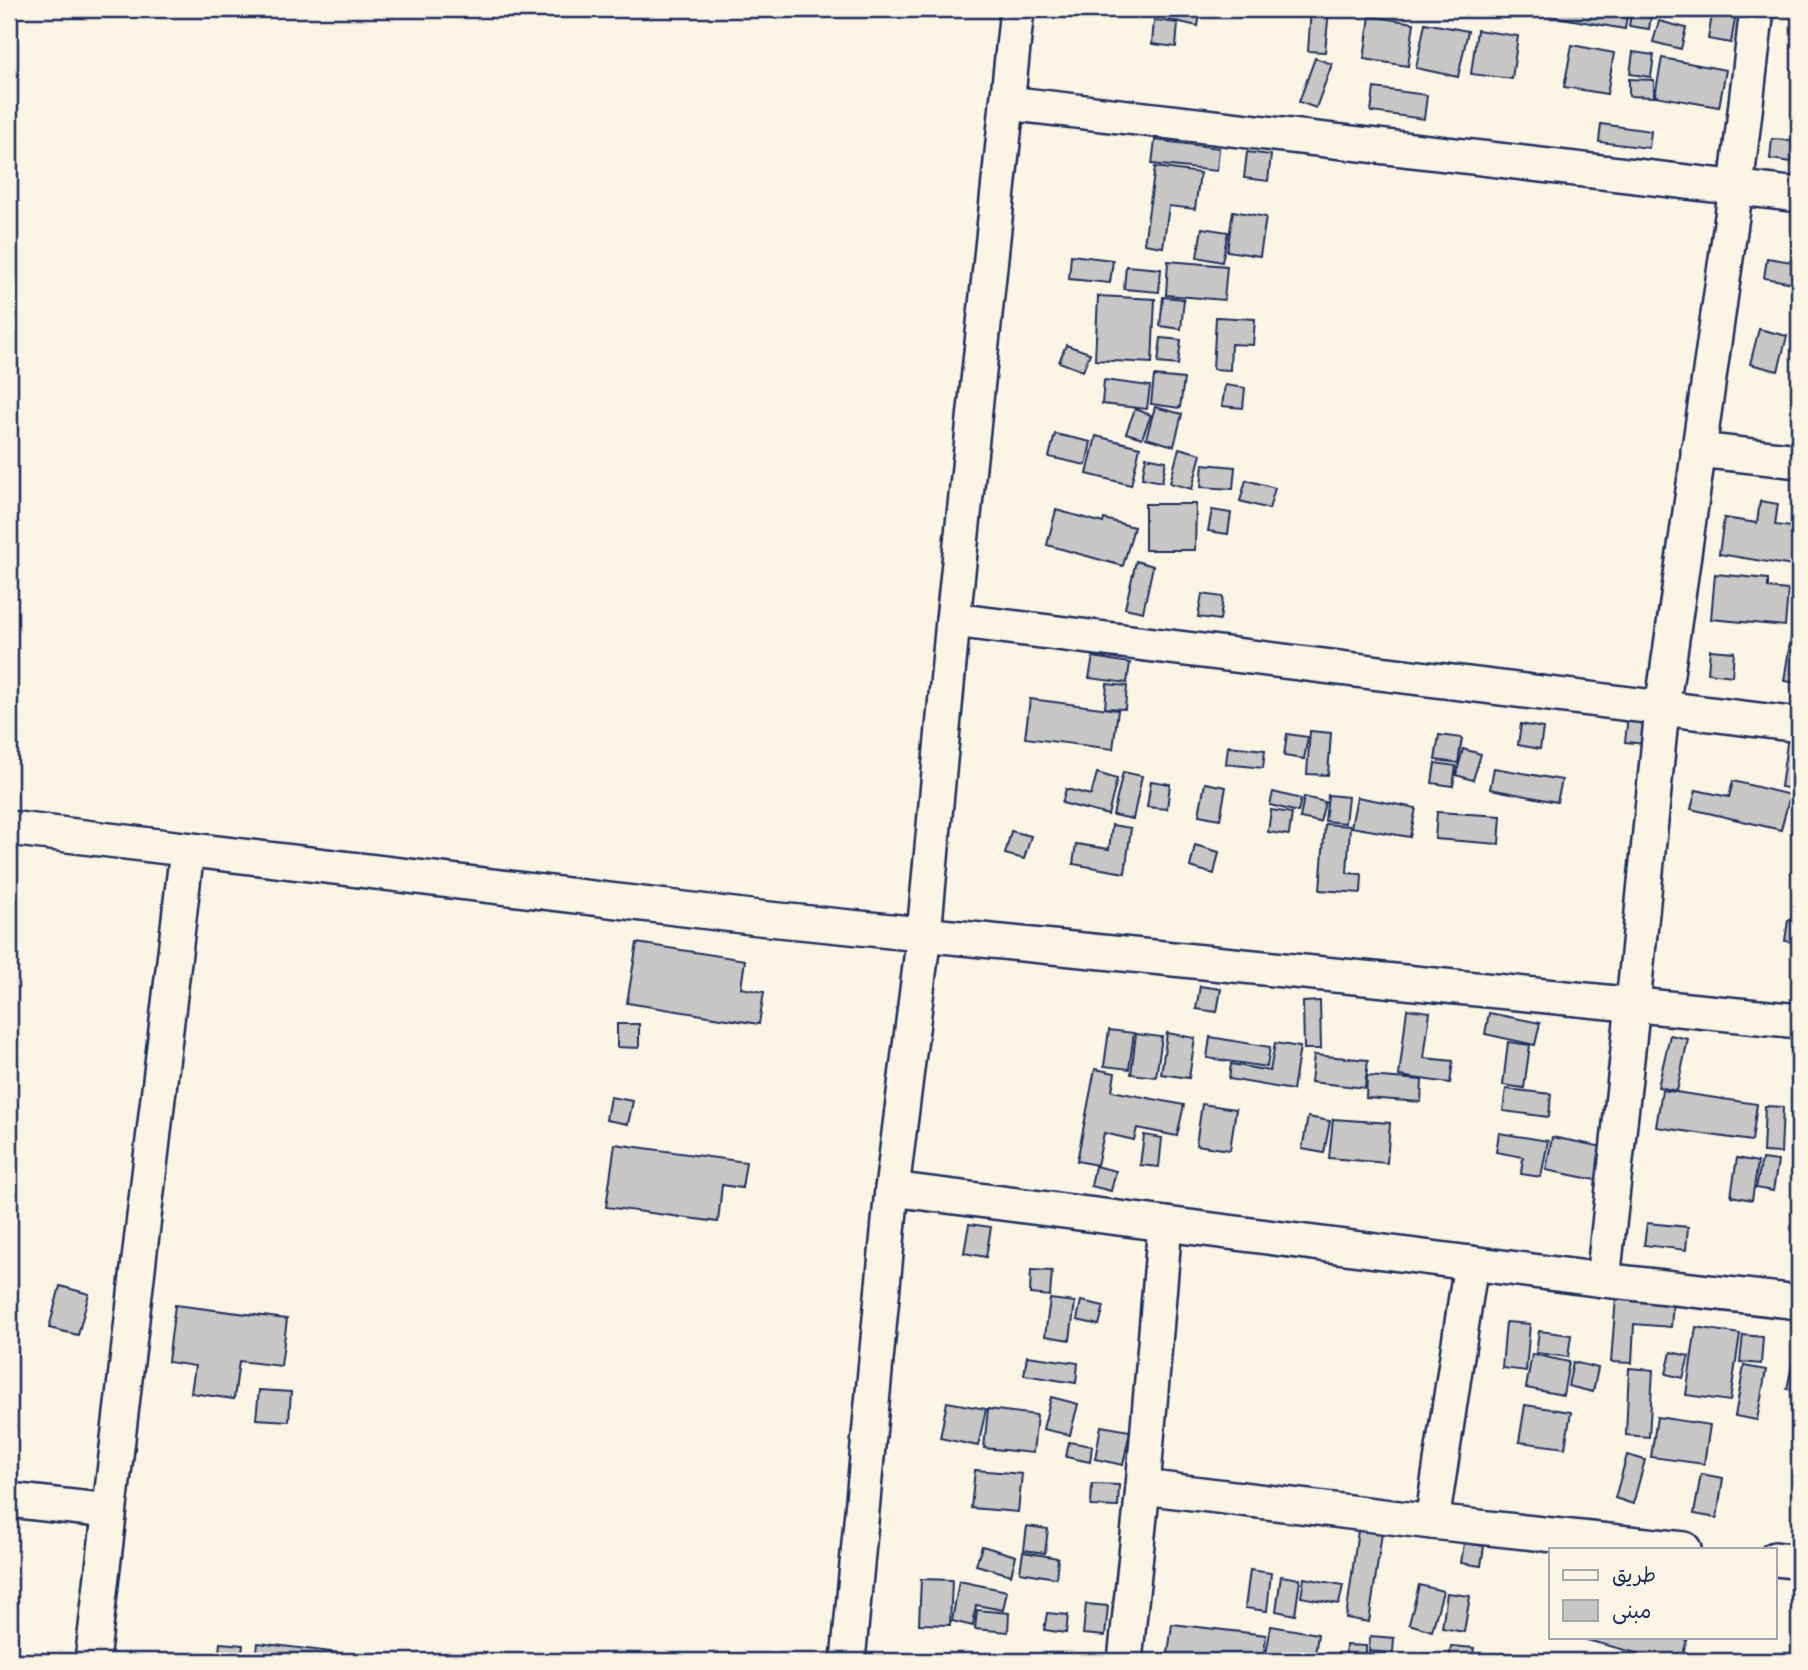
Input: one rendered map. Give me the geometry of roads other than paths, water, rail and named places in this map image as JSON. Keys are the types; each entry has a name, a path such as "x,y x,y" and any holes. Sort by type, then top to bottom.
{"street":[{"path":"848,1661 892,1189 924,934 953,620 1017,9"},
{"path":"1603,1280 1662,709 1736,188 1757,9"},
{"path":"1007,103 1799,195"},
{"path":"1698,450 1799,461"},
{"path":"953,620 1799,725"},
{"path":"9,828 759,918 1799,1021"},
{"path":"92,1661 187,850"},
{"path":"892,1189 1603,1280 1799,1302"},
{"path":"1125,1661 1165,1224"},
{"path":"1432,1522 1471,1263"},
{"path":"1143,1487 1675,1548"},
{"path":"9,1500 109,1511"},
{"path":"1776,1559 1799,1562"}]}
